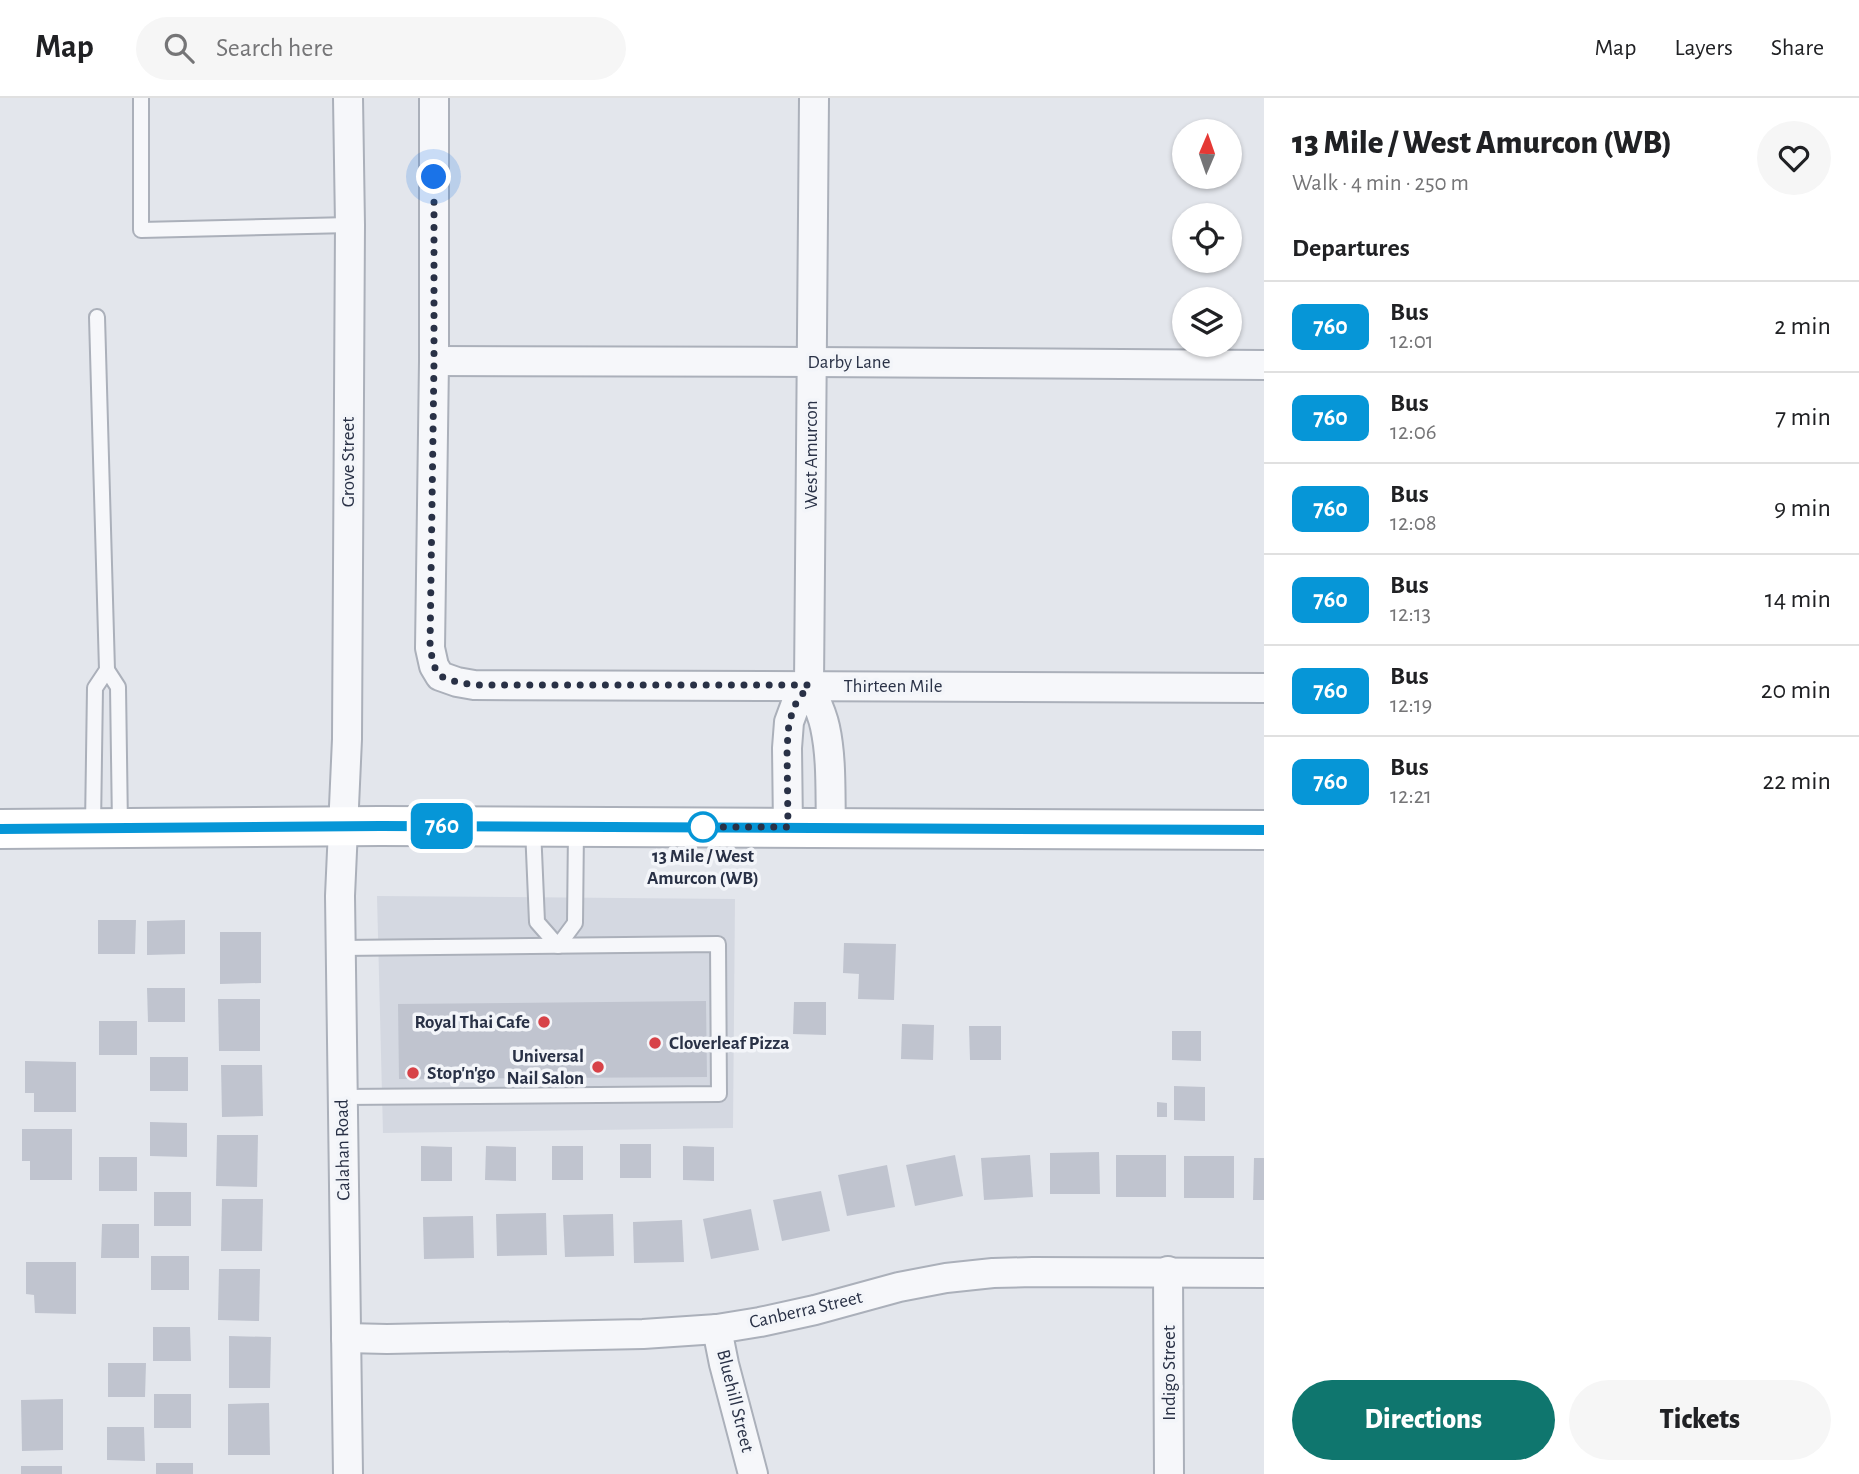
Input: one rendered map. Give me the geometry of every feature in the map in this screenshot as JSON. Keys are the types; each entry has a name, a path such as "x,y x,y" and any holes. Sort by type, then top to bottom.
{"main road":[{"path":"0,829 342,826 1264,830"}],"street":[{"name":"Grove Street","path":"342,826 346,739 348,98"},
{"path":"434,98 434,361"},
{"name":"West Amurcon","path":"814,98 809,685 826,728 831,827"},
{"name":"Darby Lane","path":"434,361 1264,365"},
{"name":"Thirteen Mile","path":"434,361 430,648 434,666 440,676 474,685 1264,688"},
{"name":"West Amurcon","path":"788,827 789,722 796,703 809,685"},
{"name":"Calahan Road","path":"342,826 340,948 348,1474"},
{"name":"Indigo Street","path":"1168,1271 1169,1474"},
{"name":"Canberra Street","path":"346,1338 643,1335 717,1329 815,1310 899,1287 993,1273 1264,1273"},
{"name":"Bluehill Street","path":"717,1329 753,1474"}],"lane":[{"path":"141,98 141,230 349,225"},
{"path":"97,317 107,670 118,687 106,828"},
{"path":"106,828 95,688 107,670"},
{"path":"533,827 537,922 558,946"},
{"path":"558,946 575,923 576,827"},
{"path":"340,948 718,944 719,1094 342,1097"}],"shaded area":[{"path":"377,896 735,899 733,1128 383,1133"}],"building":[{"path":"98,920 136,920 135,954 98,954"},
{"path":"185,920 185,954 147,955 147,921"},
{"path":"220,932 261,932 261,983 220,984"},
{"path":"844,943 896,944 894,1000 858,999 859,974 843,973"},
{"path":"147,988 185,988 185,1022 148,1022"},
{"path":"218,999 260,999 260,1051 219,1051"},
{"path":"706,1001 707,1077 399,1079 398,1004"},
{"path":"794,1002 826,1002 826,1035 793,1034"},
{"path":"99,1021 137,1021 137,1055 99,1055"},
{"path":"902,1024 934,1025 933,1060 901,1059"},
{"path":"969,1026 1001,1026 1001,1060 970,1060"},
{"path":"1172,1031 1201,1031 1201,1061 1172,1060"},
{"path":"150,1057 188,1057 188,1091 150,1091"},
{"path":"25,1061 76,1062 76,1112 34,1112 34,1093 25,1093"},
{"path":"221,1065 262,1065 263,1116 222,1117"},
{"path":"1174,1086 1205,1087 1205,1121 1174,1120"},
{"path":"1157,1102 1167,1103 1167,1117 1157,1117"},
{"path":"150,1122 187,1123 187,1157 150,1156"},
{"path":"22,1129 72,1129 72,1180 30,1180 30,1161 22,1161"},
{"path":"217,1135 258,1135 257,1187 216,1186"},
{"path":"620,1144 651,1144 651,1178 620,1178"},
{"path":"421,1146 452,1147 452,1181 421,1181"},
{"path":"486,1146 516,1147 516,1181 485,1180"},
{"path":"552,1146 583,1146 583,1180 552,1180"},
{"path":"683,1146 714,1147 714,1181 683,1180"},
{"path":"1099,1152 1100,1194 1050,1194 1050,1153"},
{"path":"955,1155 963,1196 915,1206 906,1165"},
{"path":"1030,1155 1033,1197 984,1200 981,1158"},
{"path":"1116,1155 1166,1155 1166,1197 1116,1197"},
{"path":"1184,1156 1234,1156 1234,1198 1184,1198"},
{"path":"99,1157 137,1157 137,1191 99,1191"},
{"path":"1254,1158 1264,1158 1264,1200 1253,1200"},
{"path":"887,1165 895,1207 847,1216 838,1175"},
{"path":"821,1191 830,1231 782,1241 773,1200"},
{"path":"154,1192 191,1192 191,1226 154,1226"},
{"path":"222,1199 263,1199 262,1251 221,1251"},
{"path":"751,1209 759,1250 711,1259 703,1219"},
{"path":"546,1213 547,1255 497,1256 496,1214"},
{"path":"613,1214 614,1256 565,1257 563,1215"},
{"path":"473,1216 474,1258 424,1259 423,1217"},
{"path":"682,1220 684,1262 634,1263 633,1222"},
{"path":"102,1224 139,1224 139,1258 101,1258"},
{"path":"151,1256 189,1256 189,1290 151,1290"},
{"path":"26,1262 76,1262 76,1314 35,1313 34,1295 26,1294"},
{"path":"219,1269 260,1269 259,1321 218,1320"},
{"path":"153,1327 190,1327 191,1361 153,1361"},
{"path":"229,1336 271,1337 270,1388 229,1388"},
{"path":"108,1363 146,1363 145,1397 108,1397"},
{"path":"154,1394 191,1394 191,1428 154,1428"},
{"path":"63,1399 63,1450 22,1451 21,1400"},
{"path":"269,1403 270,1455 228,1455 228,1404"},
{"path":"107,1427 144,1427 145,1461 107,1460"},
{"path":"156,1463 193,1463 193,1474 156,1474"},
{"path":"21,1466 62,1466 62,1474 21,1474"}],"bus line":[{"name":"760","path":"0,829 380,826 1264,830"}],"place":[{"name":"13 Mile / West Amurcon (WB)","path":"703,827"},
{"name":"Royal Thai Cafe","path":"544,1022"},
{"name":"Cloverleaf Pizza","path":"655,1043"},
{"name":"Universal Nail Salon","path":"598,1067"},
{"name":"Stop'n'go","path":"413,1073"}],"route":[{"path":"434,177 430,648 434,666 440,676 474,685 809,685 796,703 789,722 788,827 703,827"}]}
